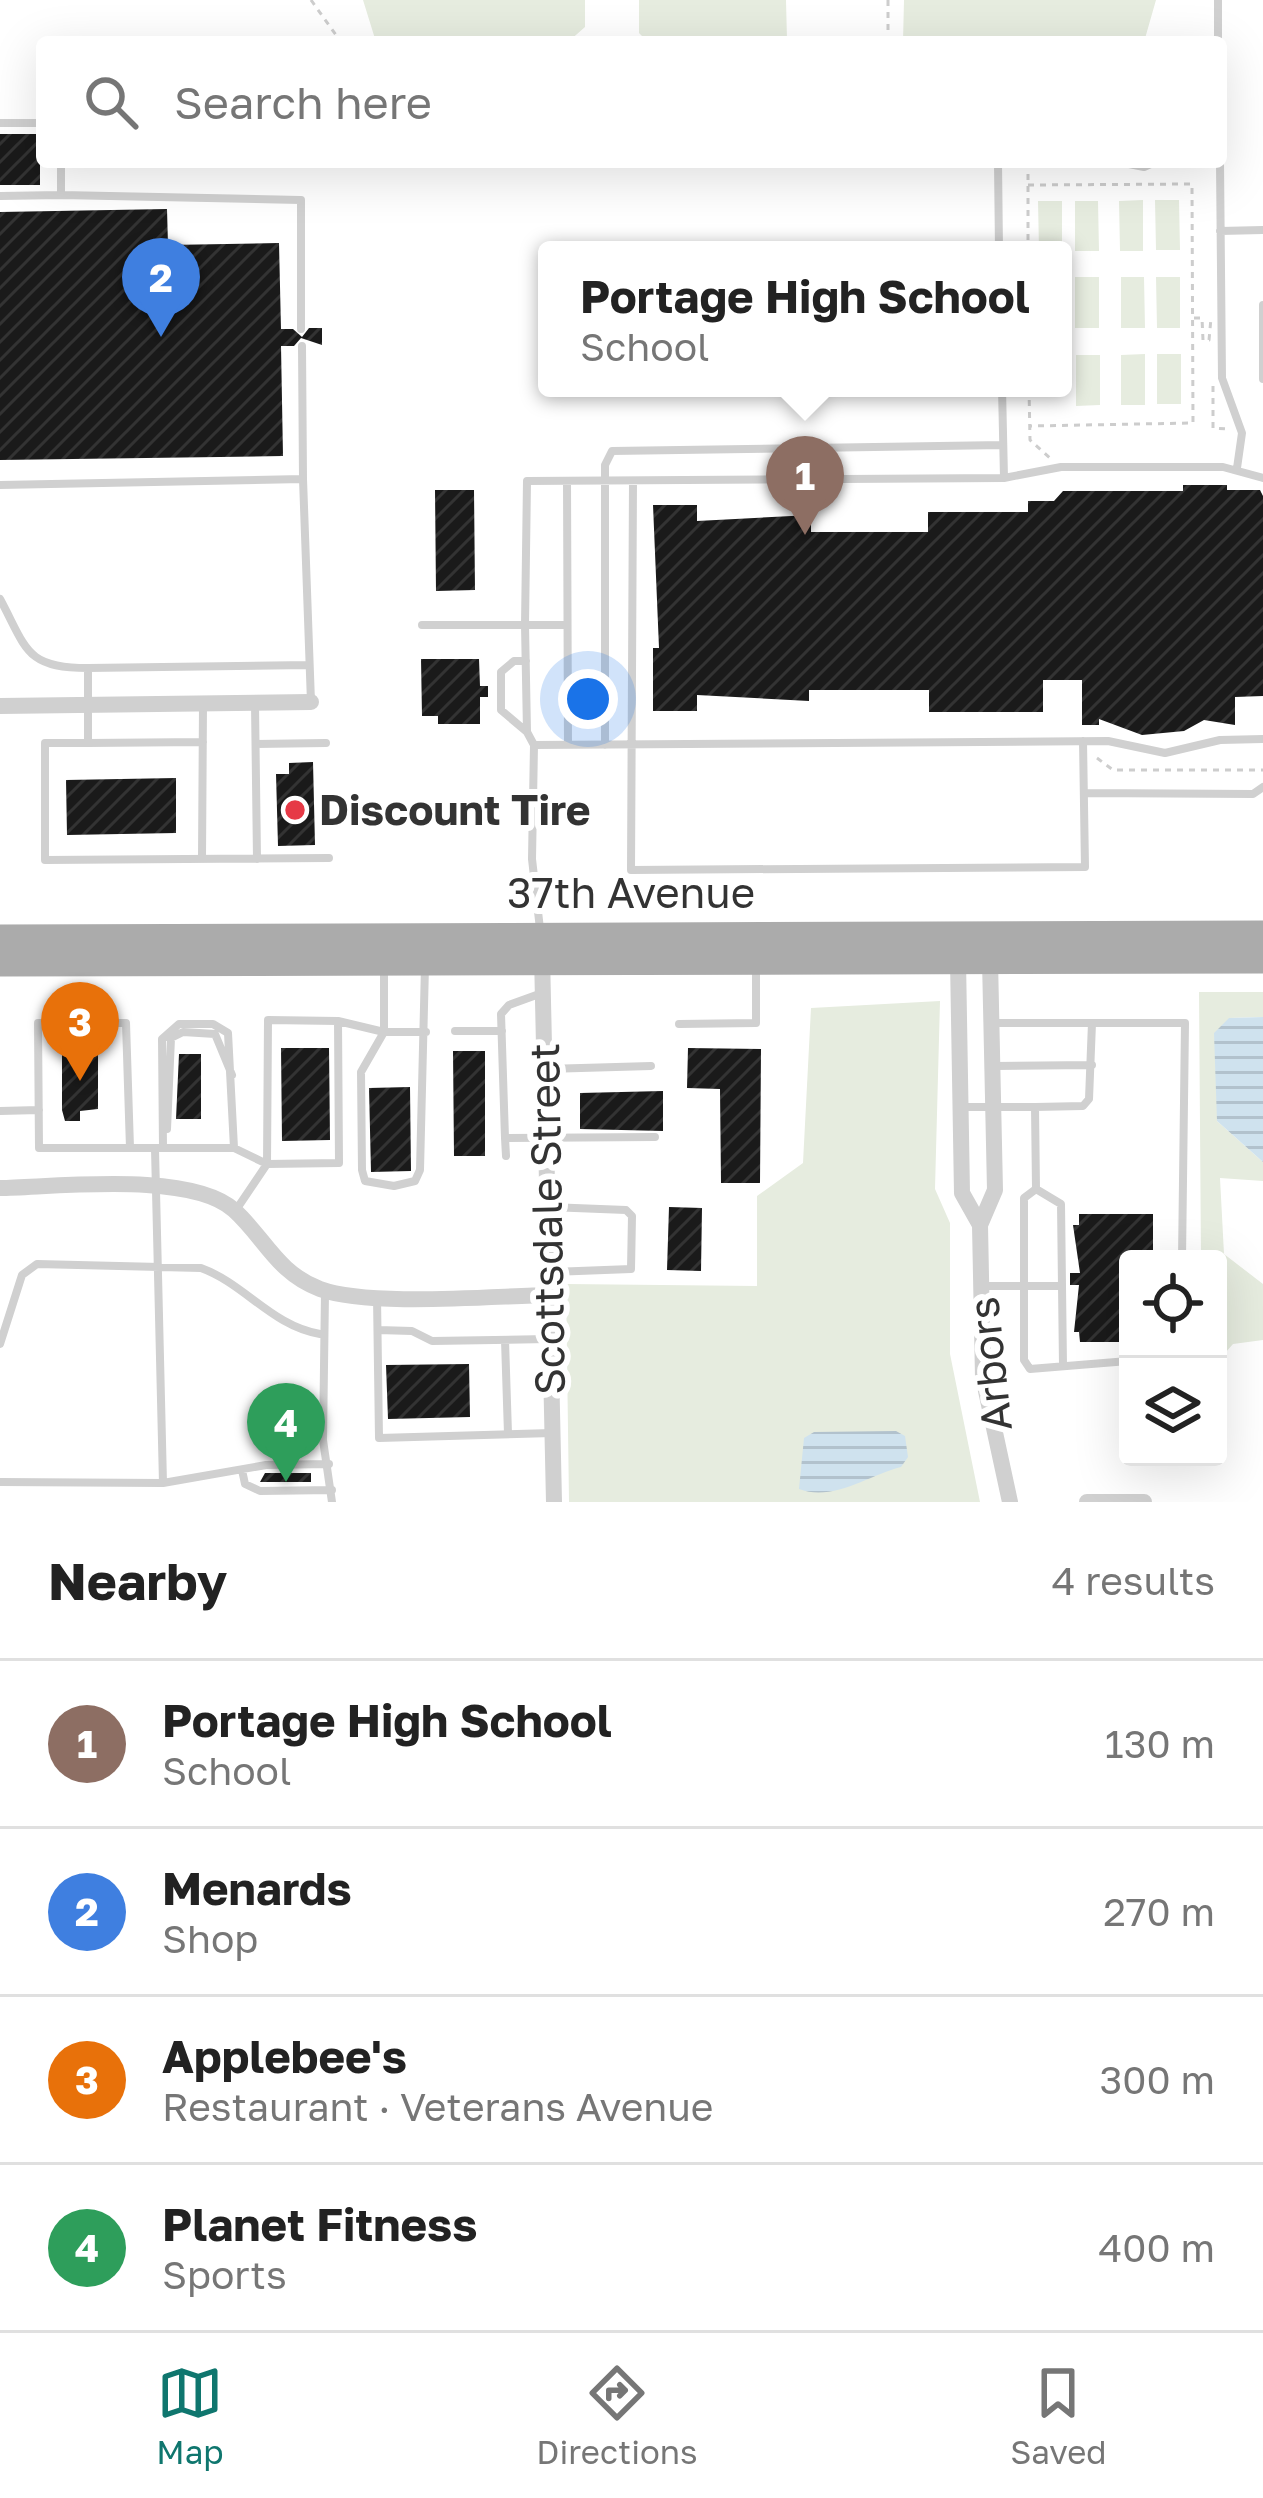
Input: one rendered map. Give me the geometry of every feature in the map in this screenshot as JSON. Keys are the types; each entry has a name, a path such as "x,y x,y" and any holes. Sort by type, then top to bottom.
{"main road":[{"name":"37th Avenue","path":"0,963 384,961 542,949 1263,934"},
{"name":"37th Avenue","path":"0,938 542,949 756,961 1263,960"}],"street":[{"path":"0,706 310,702"},
{"name":"Scottsdale Street","path":"542,949 554,1502"},
{"name":"Arbors","path":"958,960 962,1193 980,1226"},
{"name":"Arbors","path":"991,960 995,1190 980,1226 983,1377 1010,1502"},
{"path":"0,1187 157,1187 204,1193 235,1211 273,1259 325,1291 549,1295"},
{"path":"1087,1502 1144,1502"}],"lane":[{"path":"1218,0 1218,36"},
{"path":"0,123 36,123"},
{"path":"61,168 61,195"},
{"path":"998,168 999,241"},
{"path":"1220,168 1222,377 1242,433 1237,469"},
{"path":"0,196 301,200 302,328"},
{"path":"1220,231 1263,230"},
{"path":"1263,305 1263,379"},
{"path":"302,346 310,702"},
{"path":"1002,397 1004,478"},
{"path":"605,745 606,458 620,447 1003,445"},
{"path":"527,732 527,481 1004,478 1061,467 1237,469 1263,478"},
{"path":"0,485 303,479"},
{"path":"567,481 568,745"},
{"path":"633,481 631,870 1085,867 1083,741"},
{"path":"0,599 26,650 40,664 88,668 309,665"},
{"path":"422,625 567,625"},
{"path":"526,661 514,661 501,672 501,710 535,745 532,859 542,949"},
{"path":"88,668 88,743"},
{"path":"255,703 257,859"},
{"path":"202,859 203,704"},
{"path":"535,745 1083,741 1165,753 1220,740 1263,739"},
{"path":"203,742 45,743 45,860 328,858"},
{"path":"256,744 326,743"},
{"path":"1084,793 1253,794 1263,787"},
{"path":"384,961 384,1032 361,1072 362,1170 365,1181 374,1186 405,1185 415,1181 420,1170 418,1089 426,1032 425,960"},
{"path":"679,1024 756,1023 756,961"},
{"path":"506,1156 501,1014 509,1005 542,993"},
{"path":"235,1211 267,1164 268,1021 338,1021 384,1032 426,1032"},
{"path":"130,1148 126,1023 38,1023 39,1148 130,1148 161,1145 234,1148 267,1164 339,1163 338,1021"},
{"path":"992,1023 1185,1023 1182,1250"},
{"path":"960,1108 1083,1106 1089,1099 1092,1023"},
{"path":"163,1483 157,1187 162,1040 171,1027 222,1027 232,1042 234,1148"},
{"path":"455,1031 502,1031"},
{"path":"993,1066 1092,1064"},
{"path":"544,1069 652,1066"},
{"path":"1035,1107 1036,1189"},
{"path":"0,1111 39,1111"},
{"path":"505,1138 655,1137"},
{"path":"1036,1189 1024,1198 1024,1360 1030,1369 1119,1362"},
{"path":"1036,1189 1061,1204 1063,1366"},
{"path":"547,1207 630,1212 633,1262 628,1271 549,1272"},
{"path":"0,1344 27,1269 37,1264 159,1263 218,1274 281,1322 320,1334"},
{"path":"981,1286 1062,1286"},
{"path":"325,1291 320,1334 332,1502"},
{"path":"377,1295 379,1438 552,1432"},
{"path":"378,1330 412,1330 432,1341 550,1339"},
{"path":"505,1340 508,1434"},
{"path":"0,1482 163,1483 242,1470 328,1464"},
{"path":"242,1470 245,1484 260,1491 332,1490"}],"path":[{"path":"311,0 337,36"},
{"path":"888,0 888,36"},
{"path":"1028,168 1028,241"},
{"path":"1028,185 1192,184 1194,318 1193,424 1030,426"},
{"path":"1029,397 1030,440 1061,467"},
{"path":"1083,758 1108,761 1113,770 1263,770"}],"shaded area":[{"path":"363,0 585,0 585,27 575,36 374,36"},
{"path":"639,0 786,0 787,36 639,33"},
{"path":"904,0 1156,0 1146,36 903,36"},
{"path":"1143,200 1143,251 1120,251 1119,201"},
{"path":"1155,200 1179,200 1180,250 1156,250"},
{"path":"1038,201 1062,201 1062,241 1039,241"},
{"path":"1075,201 1098,201 1099,251 1075,251"},
{"path":"1075,277 1099,277 1099,328 1075,328"},
{"path":"1121,277 1144,277 1145,328 1121,328"},
{"path":"1156,277 1180,277 1180,328 1157,328"},
{"path":"1145,354 1145,405 1121,405 1121,355"},
{"path":"1157,354 1181,354 1181,404 1157,404"},
{"path":"1076,355 1100,355 1100,405 1076,406"},
{"path":"1199,992 1263,992 1263,1017 1229,1018 1217,1121 1263,1162 1263,1181 1220,1178 1224,1250 1201,1250"},
{"path":"940,1001 935,1189 950,1223 950,1354 980,1502 569,1502 566,1284 757,1286 757,1196 803,1163 811,1008"},
{"path":"1227,1256 1263,1284 1263,1340 1233,1344 1227,1351"}],"water":[{"path":"1263,1017 1263,1162 1217,1121 1214,1033 1229,1018"},
{"path":"896,1431 905,1436 908,1457 901,1467 838,1490 799,1489 804,1438 814,1432"}],"building":[{"path":"0,134 36,134 40,185 0,185"},
{"path":"167,209 168,245 279,243 281,329 293,329 302,337 309,328 322,328 322,345 301,338 294,346 281,346 283,456 0,460 0,212"},
{"path":"1183,485 1227,485 1227,490 1260,490 1263,496 1263,696 1235,697 1235,725 1204,720 1184,731 1142,735 1099,719 1099,725 1082,725 1082,680 1043,680 1043,712 929,712 929,690 809,690 809,701 697,695 697,711 653,711 653,648 659,648 653,505 697,505 697,521 811,515 811,532 928,532 928,512 1028,512 1028,501 1054,501 1063,491 1183,491"},
{"path":"435,490 474,490 475,590 436,591"},
{"path":"421,659 479,659 480,686 488,686 488,697 480,697 480,724 438,724 438,716 422,716"},
{"name":"Discount Tire","path":"313,762 315,845 278,846 276,774 289,774 289,763"},
{"path":"176,778 176,833 67,835 66,780"},
{"path":"281,1048 329,1048 330,1140 282,1141"},
{"path":"688,1048 761,1049 760,1183 721,1183 720,1089 687,1088"},
{"path":"453,1051 485,1051 485,1156 454,1156"},
{"path":"62,1053 98,1053 98,1109 80,1111 80,1121 65,1121 62,1110"},
{"path":"179,1054 201,1054 201,1119 176,1119"},
{"path":"410,1087 411,1171 371,1172 369,1088"},
{"path":"663,1091 663,1131 580,1129 580,1093"},
{"path":"669,1207 702,1208 701,1271 667,1270"},
{"path":"1079,1214 1153,1214 1153,1250 1119,1250 1119,1342 1080,1342 1079,1332 1074,1332 1079,1285 1070,1285 1070,1273 1080,1273 1073,1225 1079,1225"},
{"path":"469,1364 470,1417 388,1419 386,1365"},
{"path":"265,1473 311,1473 311,1482 260,1482"}],"place":[{"name":"Menards","path":"161,337"},
{"name":"Portage High School","path":"805,535"},
{"name":"Discount Tire","path":"295,810"},
{"name":"Applebee's","path":"80,1081"},
{"name":"Planet Fitness","path":"286,1482"}]}
